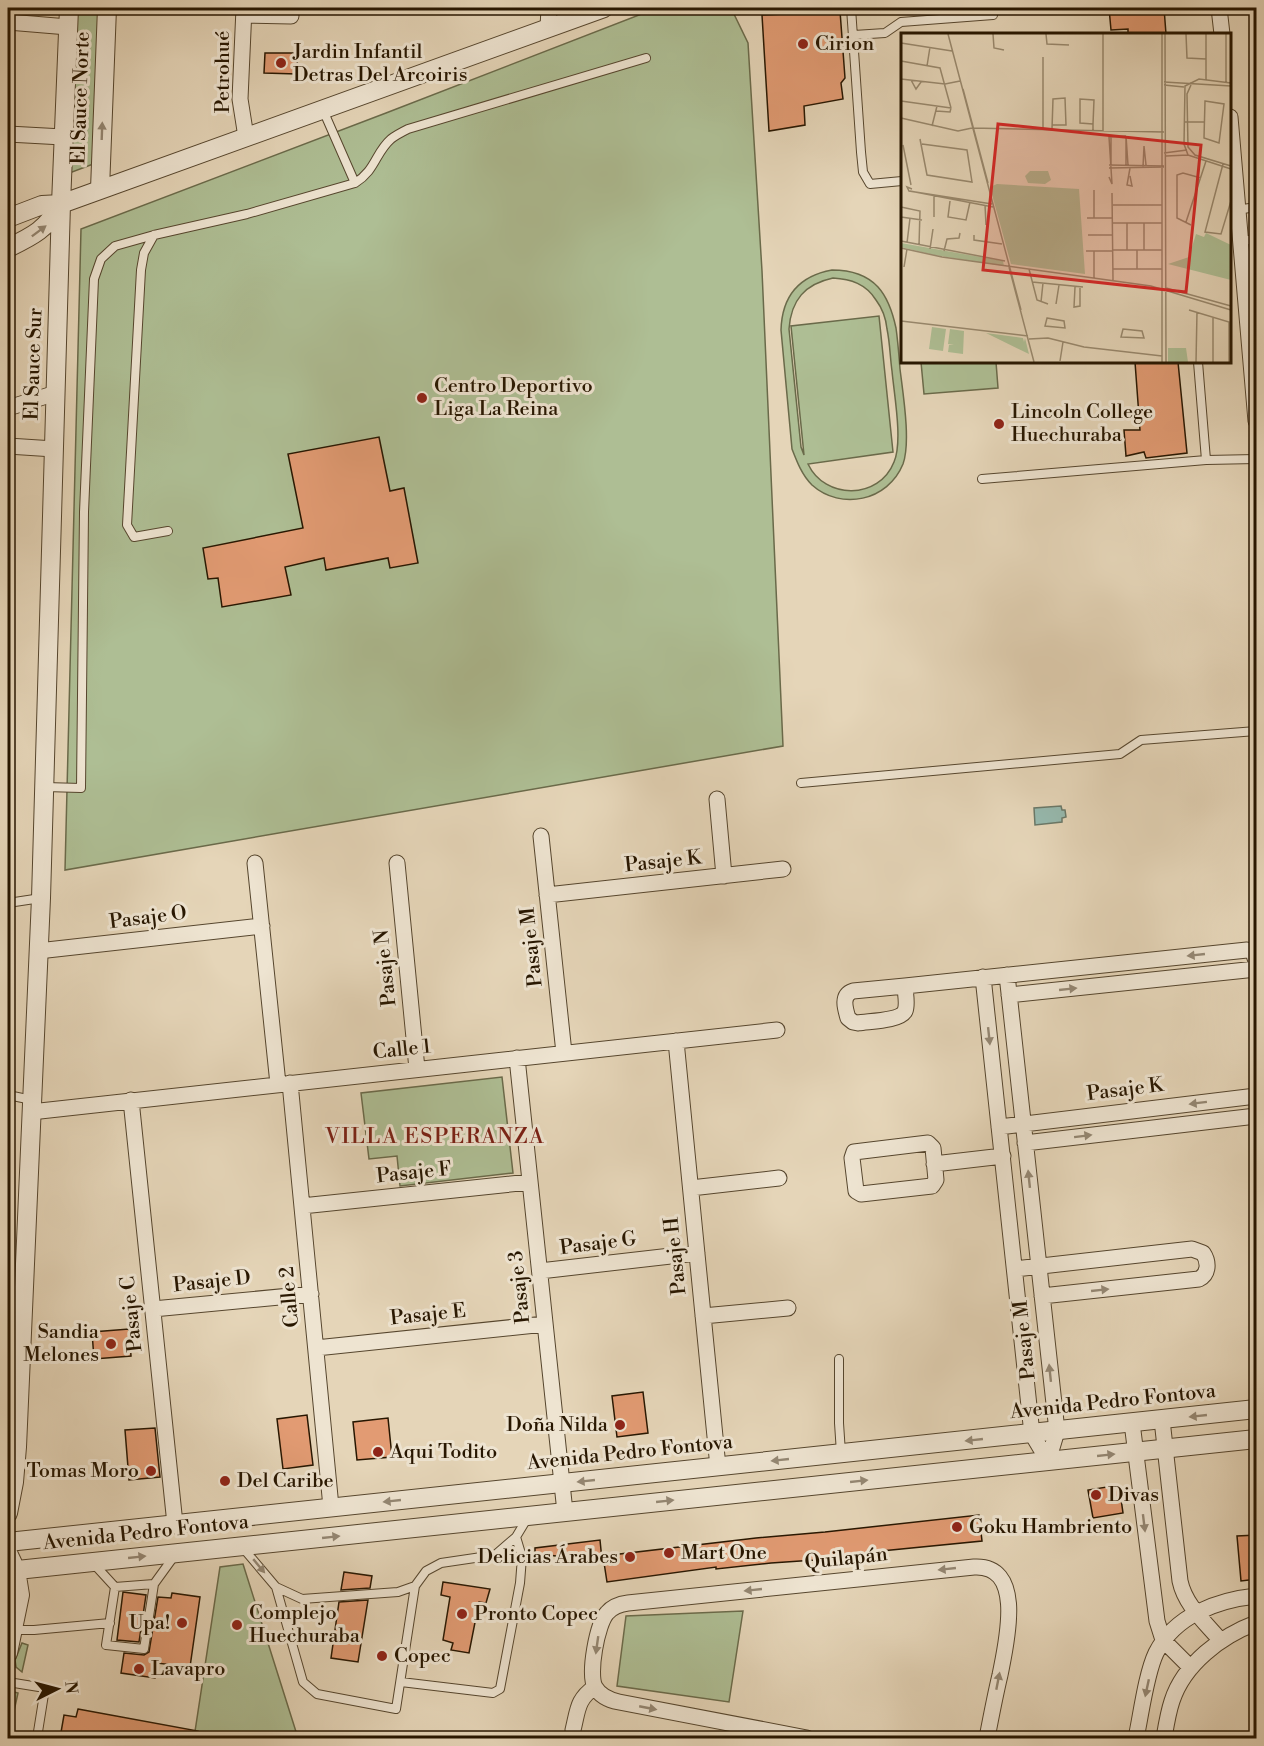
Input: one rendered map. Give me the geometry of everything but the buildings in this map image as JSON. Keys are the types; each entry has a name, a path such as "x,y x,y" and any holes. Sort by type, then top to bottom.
{"street":[{"name":"El Sauce Sur","path":"8,1513 17,1447 38,951 69,8"},
{"name":"El Sauce Norte","path":"100,189 107,8"},
{"path":"548,28 549,8"},
{"path":"8,218 42,205 61,204 548,28 571,14 604,8"},
{"path":"1220,8 1222,33"},
{"path":"244,11 291,16"},
{"name":"Petrohué","path":"244,11 240,99 246,137"},
{"path":"8,22 68,27"},
{"path":"8,134 63,137"},
{"path":"1231,140 1234,210 1241,241 1257,421"},
{"path":"8,248 40,231 52,219 61,204"},
{"path":"8,408 56,393"},
{"path":"8,446 54,449"},
{"path":"717,799 724,876"},
{"name":"Pasaje M","path":"541,836 564,1053"},
{"path":"255,863 284,1083"},
{"name":"Pasaje N","path":"397,863 417,1069"},
{"name":"Pasaje K","path":"547,895 783,869"},
{"name":"Pasaje O","path":"38,951 262,926"},
{"path":"905,986 1247,950 1255,957"},
{"path":"1009,996 1257,969"},
{"name":"Pasaje M","path":"1007,975 1057,1431 1048,1461"},
{"name":"Pasaje M","path":"983,977 1032,1434 1048,1461"},
{"name":"Calle 1","path":"31,1106 131,1100 777,1030"},
{"name":"Pasaje H","path":"676,1041 718,1467"},
{"name":"Pasaje 3","path":"517,1058 565,1512"},
{"name":"Calle 2","path":"284,1083 302,1206 331,1507"},
{"name":"Pasaje K","path":"999,1127 1257,1096"},
{"name":"Pasaje C","path":"131,1100 175,1524"},
{"name":"Pasaje K","path":"1025,1143 1257,1116"},
{"path":"928,1143 932,1146 934,1164 936,1182 930,1187 861,1194 855,1190 852,1158 856,1151 928,1143"},
{"path":"934,1164 1003,1156"},
{"path":"691,1188 779,1178"},
{"name":"Pasaje F","path":"302,1206 530,1182"},
{"path":"1015,1269 1192,1249 1203,1253 1206,1258 1207,1271 1204,1276 1194,1280 1042,1296"},
{"name":"Pasaje G","path":"540,1271 697,1253"},
{"name":"Pasaje D","path":"153,1309 311,1294"},
{"path":"704,1316 788,1308"},
{"name":"Pasaje E","path":"316,1348 545,1324"},
{"name":"Avenida Pedro Fontova","path":"8,1542 1257,1409"},
{"path":"1162,1420 1179,1581 1182,1592 1196,1613 1221,1641"},
{"path":"1132,1423 1154,1609 1163,1640 1191,1668"},
{"name":"Avenida Pedro Fontova","path":"12,1570 1257,1439"},
{"path":"8,1552 20,1595 8,1653"},
{"name":"Quilapán","path":"595,1687 592,1674 600,1626 608,1612 620,1604 982,1566 990,1568 1001,1578 1008,1598 1009,1612 1007,1639 987,1738"},
{"path":"1136,1738 1152,1663 1163,1640 1196,1613 1215,1604 1257,1596"},
{"path":"1164,1738 1173,1700 1191,1668 1221,1641 1244,1627 1257,1623"},
{"path":"573,1730 580,1701 595,1687 605,1697 619,1702 807,1738"}],"lane":[{"path":"851,8 863,172 870,183 901,181"},
{"path":"854,35 885,33 901,22 993,15"},
{"path":"44,788 81,788 84,512 94,279 101,259 115,246 248,214 355,183 366,176 391,139 408,129 646,58"},
{"path":"323,109 355,183"},
{"path":"1234,210 1257,207"},
{"path":"154,235 144,253 141,270 127,525 134,537 168,531"},
{"path":"1241,241 1257,239"},
{"path":"1198,363 1206,460"},
{"path":"982,479 1206,460 1257,459"},
{"path":"801,783 1120,754 1141,740 1257,731"},
{"path":"8,903 40,898"},
{"path":"8,1095 31,1106"},
{"path":"839,1359 839,1423 842,1454"},
{"path":"241,1546 276,1587 303,1682 317,1695 396,1709 415,1586 426,1571 441,1563 495,1555 516,1537 529,1516"},
{"path":"400,1682 493,1693 500,1689 520,1583 522,1557 516,1537"},
{"path":"115,1587 106,1645 144,1649 154,1584 177,1553"},
{"path":"92,1562 115,1587"},
{"path":"115,1587 154,1584"},
{"path":"276,1587 302,1599 398,1592 415,1586"},
{"path":"12,1630 110,1623"},
{"path":"8,1682 45,1688 37,1738"}],"green space":[{"path":"66,8 103,8 96,163 59,177"},
{"name":"Centro Deportivo Liga La Reina","path":"657,8 731,8 748,43 762,271 783,746 65,870 81,229"},
{"path":"832,270 851,272 873,283 882,291 892,312 896,328 906,418 905,455 896,477 887,487 863,498 850,500 836,498 812,485 805,477 792,449 781,330 782,318 794,290 810,277","holes":["833,278 863,286 882,310 889,340 897,417 897,453 887,474 877,483 865,489 852,491 826,484 816,476 808,464 893,452 879,316 791,326 804,455 801,447 789,329 796,302 807,289 823,281"]},
{"path":"921,363 996,363 998,388 924,394"},
{"path":"502,1077 513,1173 400,1186 397,1156 369,1159 361,1093"},
{"name":"Complejo Huechuraba","path":"243,1564 298,1738 194,1738 220,1567"},
{"path":"743,1611 729,1702 617,1686 626,1616"},
{"path":"22,1643 28,1645 22,1672 16,1667 15,1660"},
{"path":"8,1693 18,1693 8,1738"}],"water":[{"path":"1061,806 1062,810 1065,810 1066,817 1062,818 1062,822 1035,825 1034,808"}],"place":[{"name":"Cirion","path":"803,44"},
{"name":"Jardin Infantil Detras Del Arcoiris","path":"281,63"},
{"name":"Centro Deportivo Liga La Reina","path":"422,398"},
{"name":"Lincoln College Huechuraba","path":"999,424"},
{"name":"Sandia Melones","path":"111,1344"},
{"name":"Doña Nilda","path":"620,1425"},
{"name":"Aqui Todito","path":"378,1452"},
{"name":"Tomas Moro","path":"151,1471"},
{"name":"Del Caribe","path":"225,1481"},
{"name":"Divas","path":"1096,1495"},
{"name":"Goku Hambriento","path":"957,1527"},
{"name":"Mart One","path":"669,1553"},
{"name":"Delicias Árabes","path":"630,1557"},
{"name":"Pronto Copec","path":"462,1614"},
{"name":"Upa!","path":"182,1623"},
{"name":"Complejo Huechuraba","path":"237,1625"},
{"name":"Copec","path":"382,1656"},
{"name":"Lavapro","path":"139,1669"}],"district":[{"name":"VILLA ESPERANZA","path":"435,1137"}]}
